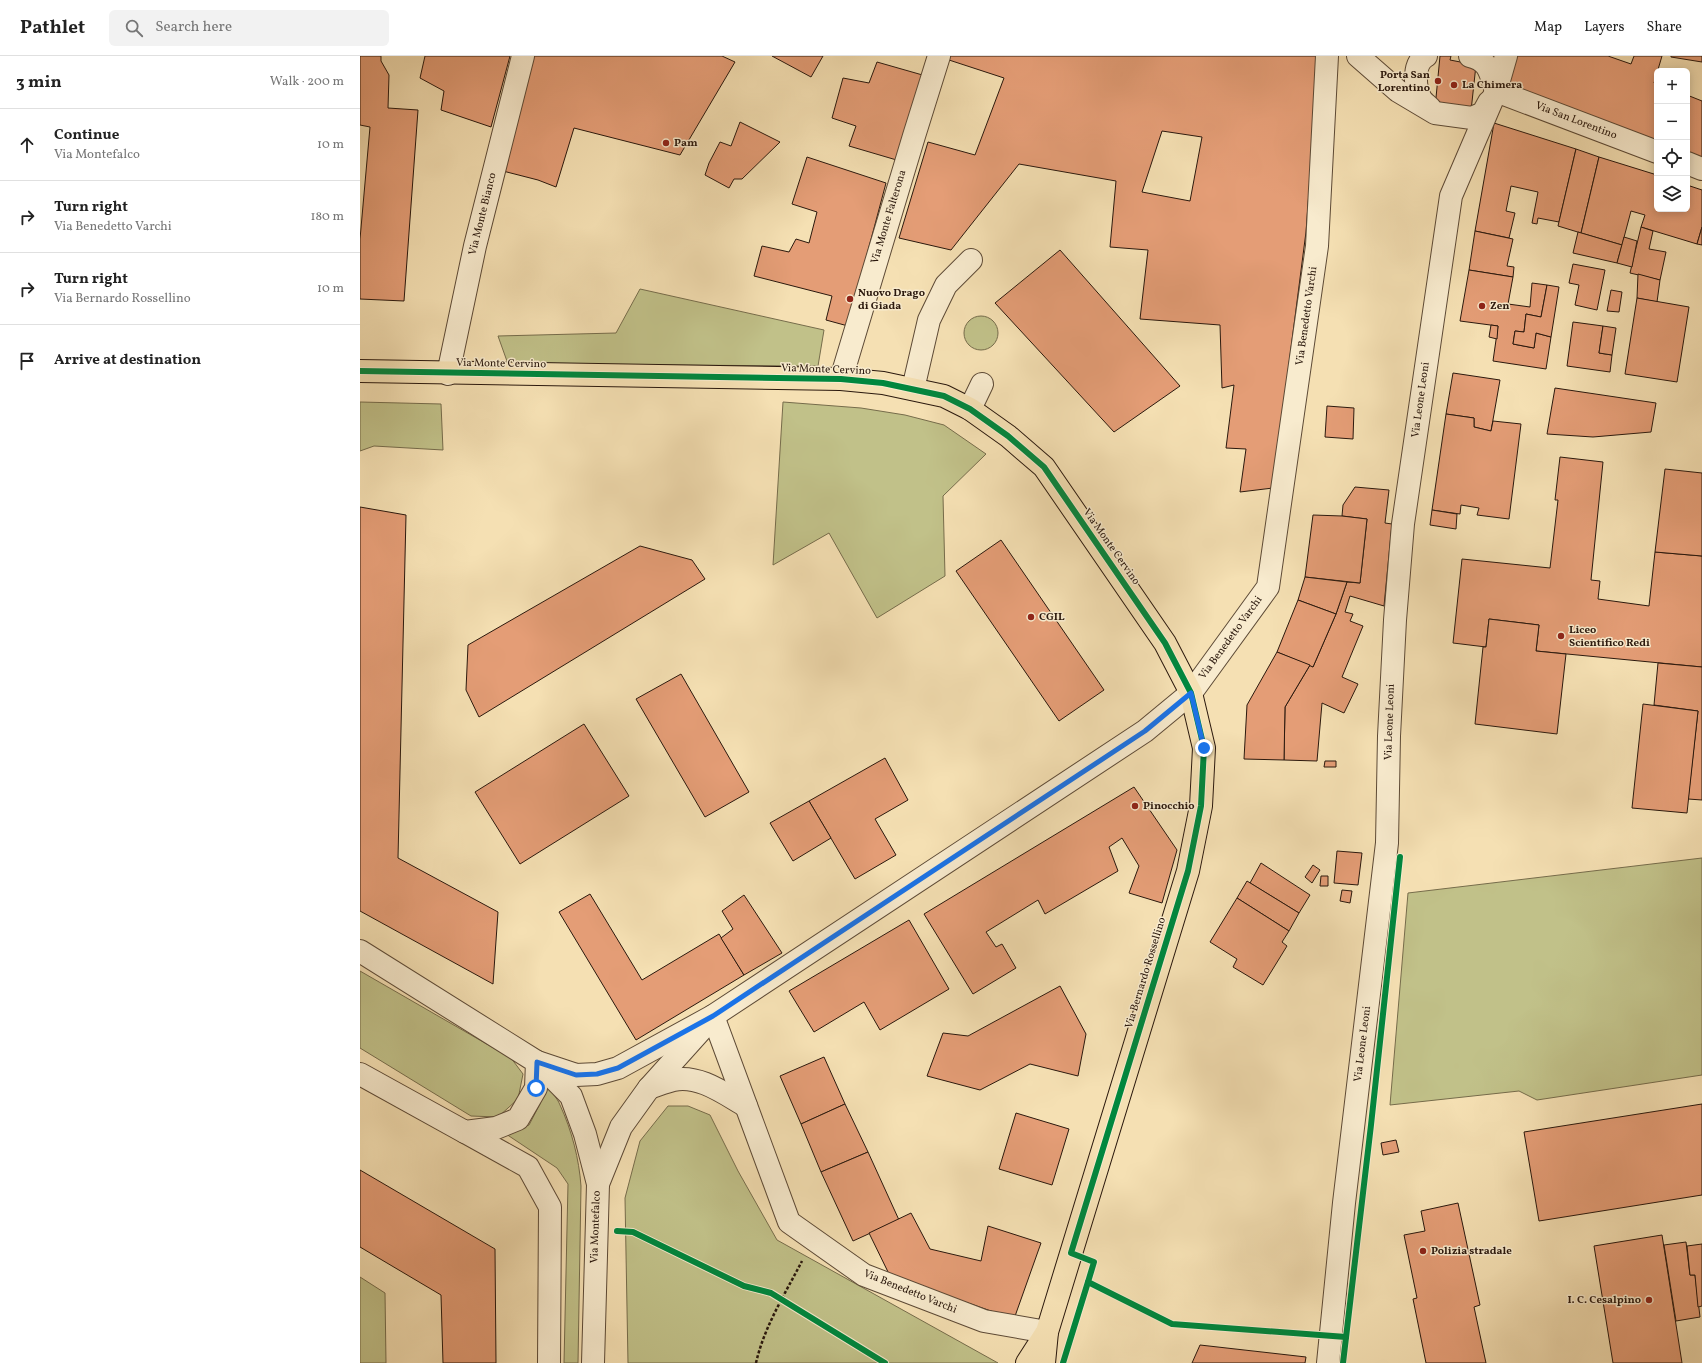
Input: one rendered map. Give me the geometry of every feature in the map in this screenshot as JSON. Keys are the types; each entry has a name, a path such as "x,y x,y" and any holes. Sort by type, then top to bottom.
{"main road":[{"name":"Via Monte Cervino","path":"360,371 448,374 841,379 882,383 944,396 970,409 1008,436 1044,467 1165,643 1191,693"},
{"name":"Via Bernardo Rossellino","path":"1047,1332 1188,871 1201,806 1204,748 1191,693"},
{"path":"1027,1363 1047,1332"},
{"path":"1044,1363 1047,1332"}],"street":[{"name":"Via Monte Bianco","path":"448,374 475,246 523,56"},
{"name":"Via Monte Falterona","path":"841,379 939,56"},
{"name":"Via Benedetto Varchi","path":"537,1062 576,1075 597,1074 618,1068 713,1016 1145,731 1191,693 1268,587 1317,246 1327,56"},
{"path":"1358,56 1398,91 1435,114 1472,118 1482,113 1496,90 1506,56"},
{"path":"1426,56 1422,58 1417,70 1416,84 1421,99 1435,114"},
{"path":"1470,56 1482,59 1490,71 1496,90"},
{"name":"Via San Lorentino","path":"1496,90 1654,151"},
{"name":"Via Leone Leoni","path":"1328,1363 1345,1196 1387,843 1389,736 1394,636 1403,524 1451,196 1496,90"},
{"path":"1690,165 1702,169"},
{"path":"913,389 929,320 946,285 971,260"},
{"path":"970,409 982,384"},
{"name":"Via Montefalco","path":"360,952 537,1062 571,1096 585,1134 598,1184 593,1363"},
{"name":"Via Benedetto Varchi","path":"598,1184 621,1127 649,1088 713,1016"},
{"name":"Via Benedetto Varchi","path":"713,1016 789,1222 864,1275 871,1278 984,1321 1047,1332"},
{"path":"464,1132 496,1128 518,1119 536,1088 537,1062"},
{"path":"360,1074 528,1167 550,1207 549,1363"},
{"path":"649,1088 675,1080 691,1080 712,1086 746,1106"}],"path":[{"path":"756,1363 779,1298 813,1239"},
{"path":"779,1298 788,1304"}],"green space":[{"path":"640,289 824,330 818,366 508,364 498,336 616,333"},
{"path":"981,316 987,317 993,321 997,327 997,339 993,345 987,349 981,350 975,349 969,345 965,339 964,333 965,327 969,321 975,317"},
{"path":"360,402 441,404 443,450 374,446 360,451"},
{"path":"783,402 861,408 905,415 944,425 986,454 943,496 945,576 877,618 829,533 773,565"},
{"path":"1702,858 1702,1075 1537,1100 1519,1091 1390,1105 1408,893"},
{"path":"360,971 511,1058 523,1074 518,1099 498,1117 471,1116 360,1048"},
{"path":"544,1083 559,1102 568,1125 577,1155 580,1176 578,1363 564,1363 568,1184 557,1168 506,1134 529,1125 540,1104"},
{"path":"668,1106 688,1106 710,1115 738,1171 777,1240 998,1363 628,1363 625,1198 640,1141"},
{"path":"360,1277 385,1293 386,1363 360,1363"}],"building":[{"path":"360,56 381,56 381,61 389,75 388,108 418,110 404,301 360,299 360,239 370,127 360,125"},
{"path":"425,56 510,56 491,127 441,110 444,91 420,78"},
{"path":"532,56 722,56 735,62 680,155 574,128 556,187 538,180 499,170"},
{"path":"772,56 823,56 811,77"},
{"path":"950,56 1319,56 1306,232 1273,488 1240,492 1246,449 1226,448 1234,385 1222,388 1220,325 1140,319 1148,250 1110,247 1116,181 1019,164 951,250 899,238 928,142 975,155 1004,78 949,60","holes":["1162,131 1202,137 1190,201 1142,192"]},
{"path":"1440,56 1451,56 1450,60 1476,65 1471,111 1435,108"},
{"path":"1515,56 1608,56 1631,64 1634,56 1662,56 1658,68 1654,68 1654,142 1508,87"},
{"path":"1702,56 1702,62 1671,57"},
{"path":"877,62 926,76 900,161 849,146 856,126 832,118 843,78 869,83"},
{"path":"1690,96 1702,101 1702,160 1690,155"},
{"path":"740,122 780,142 742,179 734,179 729,188 705,175 709,163 720,142 731,146"},
{"path":"1494,123 1576,149 1559,222 1538,218 1537,224 1532,223 1538,192 1511,186 1506,211 1515,213 1509,238 1475,231"},
{"path":"1576,149 1599,157 1581,233 1558,226"},
{"path":"807,157 886,183 848,326 826,320 832,296 754,276 762,246 789,252 796,239 809,243 817,212 792,204"},
{"path":"1599,157 1654,174 1654,212 1690,212 1690,186 1702,190 1702,227 1697,244 1641,227 1645,215 1631,211 1622,245 1581,233"},
{"path":"1641,227 1653,231 1649,249 1666,252 1660,280 1630,273"},
{"path":"1702,227 1702,245 1697,244"},
{"path":"1475,231 1513,239 1507,266 1514,267 1513,277 1469,270"},
{"path":"1578,232 1622,245 1617,263 1573,253"},
{"path":"1624,237 1637,241 1632,267 1617,263"},
{"path":"1060,250 1180,386 1114,432 995,303"},
{"path":"1573,264 1605,270 1597,310 1575,305 1579,285 1569,283"},
{"path":"1469,270 1513,277 1508,304 1530,307 1532,283 1547,285 1541,317 1526,314 1524,332 1515,331 1513,344 1534,348 1536,333 1551,337 1546,369 1493,361 1498,326 1460,321"},
{"path":"1638,274 1660,280 1657,302 1637,298"},
{"path":"1547,285 1559,287 1551,337 1536,333 1534,348 1513,344 1515,331 1524,332 1526,314 1541,317"},
{"path":"1611,290 1622,292 1619,312 1607,311"},
{"path":"1637,298 1689,307 1677,382 1625,374"},
{"path":"1573,322 1603,326 1599,353 1612,355 1610,372 1567,366"},
{"path":"1491,325 1498,326 1497,339 1489,337"},
{"path":"1603,326 1616,328 1612,355 1599,353"},
{"path":"1453,373 1500,380 1491,431 1474,427 1474,418 1446,414"},
{"path":"1555,388 1656,403 1651,432 1593,437 1547,434"},
{"path":"1327,406 1354,408 1353,439 1325,437"},
{"path":"1446,414 1474,418 1474,427 1491,431 1493,421 1521,424 1509,519 1477,515 1479,508 1461,505 1460,514 1432,510"},
{"path":"1560,457 1603,462 1591,580 1600,581 1598,599 1649,606 1655,552 1702,556 1702,667 1536,651 1539,625 1489,619 1486,647 1453,643 1462,559 1550,568 1558,500 1555,500"},
{"path":"1665,469 1702,473 1702,556 1655,552"},
{"path":"1355,487 1389,490 1385,523 1392,524 1384,606 1350,596 1345,612 1353,614 1350,621 1363,626 1342,677 1358,684 1344,713 1322,703 1317,761 1284,760 1285,707 1310,665 1313,667 1336,614 1347,582 1360,583 1367,519 1342,516 1343,505"},
{"path":"360,507 406,515 398,858 498,912 493,984 360,911"},
{"path":"1432,510 1457,514 1456,529 1430,525"},
{"path":"1313,515 1367,519 1360,583 1305,577"},
{"path":"1001,540 1104,690 1059,721 956,571"},
{"path":"640,546 692,560 705,579 479,717 466,690 468,645"},
{"path":"1305,577 1347,582 1336,614 1298,600"},
{"path":"1298,600 1336,614 1313,667 1277,652"},
{"path":"1489,619 1539,625 1536,651 1566,654 1557,734 1475,724 1483,647 1486,647"},
{"path":"1277,652 1310,665 1285,707 1284,760 1244,759 1247,705"},
{"path":"1658,663 1702,667 1702,800 1688,799 1698,711 1654,705"},
{"path":"681,674 749,792 705,817 636,699"},
{"path":"1643,704 1698,711 1687,813 1632,808"},
{"path":"584,724 629,796 520,864 475,792"},
{"path":"885,758 908,800 875,819 896,855 855,879 809,801"},
{"path":"1325,761 1336,761 1336,767 1324,767"},
{"path":"1134,787 1177,850 1162,903 1129,893 1139,866 1122,838 1109,847 1118,871 1045,914 1038,900 986,932 996,947 1002,944 1016,968 973,994 924,914"},
{"path":"809,801 831,838 793,861 770,823"},
{"path":"1337,851 1362,853 1358,885 1334,883"},
{"path":"1261,863 1310,895 1299,913 1250,883"},
{"path":"1313,865 1320,870 1312,883 1305,877"},
{"path":"1321,876 1328,876 1328,886 1320,886"},
{"path":"1247,881 1299,913 1289,931 1237,898"},
{"path":"1342,890 1352,891 1350,903 1340,901"},
{"path":"590,894 642,980 719,934 744,975 636,1040 559,912"},
{"path":"744,895 782,953 744,975 721,938 733,929 722,911"},
{"path":"1237,898 1289,931 1282,942 1287,946 1263,985 1233,967 1237,959 1210,942"},
{"path":"909,920 949,989 880,1030 864,1002 814,1032 789,991"},
{"path":"1060,986 1086,1034 1078,1076 1030,1064 980,1090 927,1076 943,1033 968,1036"},
{"path":"824,1057 845,1104 801,1124 780,1076"},
{"path":"845,1104 868,1152 821,1172 801,1124"},
{"path":"1702,1104 1702,1195 1539,1221 1524,1132"},
{"path":"1016,1113 1069,1129 1052,1185 999,1169"},
{"path":"1396,1140 1399,1152 1383,1155 1381,1143"},
{"path":"868,1152 899,1220 853,1241 821,1172"},
{"path":"360,1170 495,1249 496,1363 443,1363 441,1295 360,1247"},
{"path":"1458,1203 1480,1305 1474,1307 1486,1363 1426,1363 1413,1299 1417,1298 1404,1235 1425,1231 1421,1211"},
{"path":"911,1213 930,1249 981,1261 988,1226 1041,1243 1014,1319 890,1276 869,1233"},
{"path":"1662,1235 1682,1363 1613,1363 1594,1246"},
{"path":"1686,1242 1690,1275 1695,1275 1700,1317 1676,1321 1664,1245"},
{"path":"1702,1244 1702,1306 1698,1307 1695,1275 1690,1275 1687,1246"},
{"path":"1200,1345 1306,1357 1305,1363 1192,1363"}],"cycle path":[{"path":"360,371 841,379 883,383 944,396 970,409 1008,436 1044,467 1165,643 1191,693 1204,748 1201,806 1188,871 1071,1253 1094,1262 1088,1282 1172,1324 1346,1337"},
{"path":"1343,1363 1400,857"},
{"path":"617,1231 633,1232 744,1286 771,1293 885,1363"},
{"path":"1063,1363 1088,1282"}],"place":[{"name":"Porta San Lorentino","path":"1438,81"},
{"name":"La Chimera","path":"1454,85"},
{"name":"Pam","path":"666,143"},
{"name":"Nuovo Drago di Giada","path":"850,299"},
{"name":"Zen","path":"1482,306"},
{"name":"CGIL","path":"1031,617"},
{"name":"Liceo Scientifico Redi","path":"1561,636"},
{"name":"Pinocchio","path":"1135,806"},
{"name":"Polizia stradale","path":"1423,1251"},
{"name":"I. C. Cesalpino","path":"1649,1300"}],"route":[{"path":"536,1088 537,1062 576,1075 597,1074 618,1068 713,1016 1145,731 1191,693 1204,748"}]}
